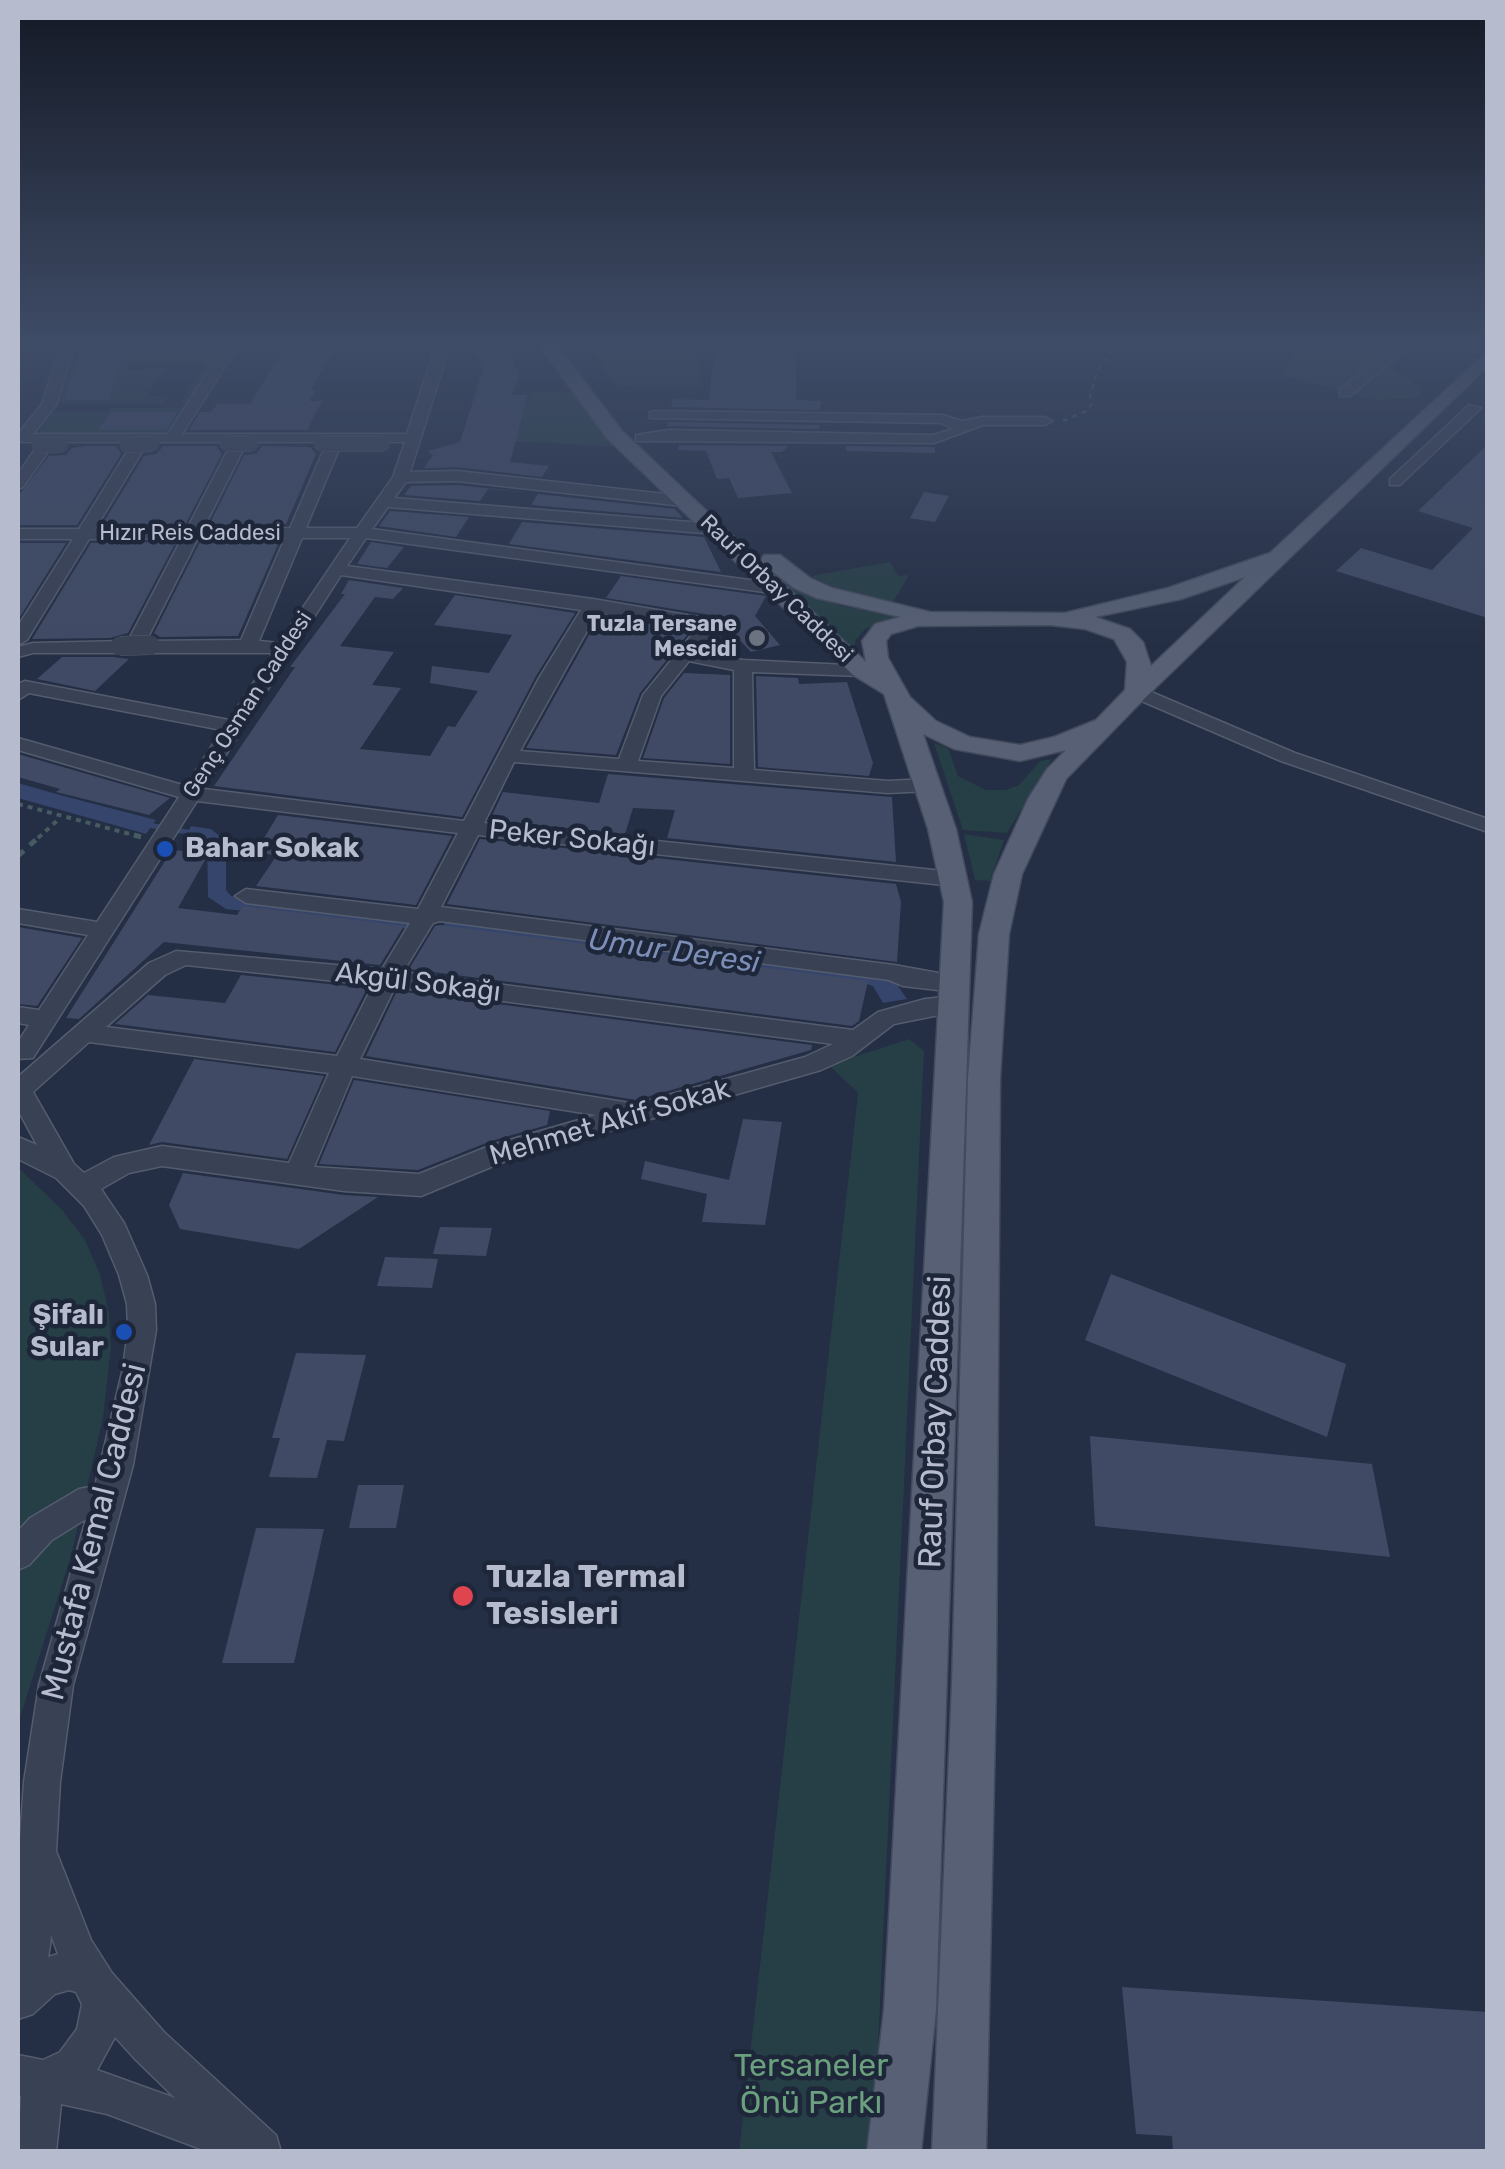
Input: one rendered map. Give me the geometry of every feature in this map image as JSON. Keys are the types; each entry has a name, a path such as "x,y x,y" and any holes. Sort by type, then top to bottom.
{"main road":[{"name":"Rauf Orbay Caddesi","path":"628,446 861,670 945,736 1001,752 1040,750 1102,726"},
{"name":"Rauf Orbay Caddesi","path":"650,446 780,568 802,583 841,599 934,617"},
{"path":"1137,692 1393,446"},
{"path":"1050,618 1173,594 1222,579 1290,549"},
{"name":"Rauf Orbay Caddesi","path":"894,2152 905,2064 916,1904 958,902 928,785 897,696 873,649 877,634 904,621 934,617 1050,618 1107,627 1132,642 1139,662 1137,692 1056,775 1026,828 1004,890 990,964 984,1078 974,1684 959,2152"}],"street":[{"path":"22,478 47,446"},
{"path":"138,446 20,646 189,645"},
{"path":"135,646 238,446"},
{"path":"248,645 297,533 326,446"},
{"name":"Genç Osman Caddesi","path":"21,1096 21,1055 336,569 401,478 409,446"},
{"path":"1395,482 1437,446"},
{"path":"401,478 457,476 683,501"},
{"path":"385,502 715,530"},
{"name":"Hızır Reis Caddesi","path":"18,534 362,533 778,589"},
{"path":"336,569 710,624 646,706 627,765"},
{"path":"298,1174 344,1066 388,978 425,917 592,604"},
{"path":"135,646 286,648"},
{"path":"684,655 743,666 861,670"},
{"path":"743,666 744,772"},
{"path":"18,694 25,688 236,727"},
{"path":"1137,692 1288,757 1488,826"},
{"name":"Peker Sokağı","path":"18,744 192,794 953,879"},
{"path":"508,756 744,772 888,787 928,785"},
{"path":"246,896 425,917 440,914 894,972 954,994"},
{"path":"18,916 102,930"},
{"name":"Akgül Sokağı","path":"21,1096 156,969 184,957 388,978 858,1039"},
{"name":"Mehmet Akif Sokak","path":"74,1179 162,1156 420,1185 500,1152 812,1064 858,1039 886,1018 954,994"},
{"path":"18,1015 45,1019"},
{"path":"84,1033 344,1066 640,1113"},
{"name":"Mustafa Kemal Caddesi","path":"18,1998 31,1946 42,1782 56,1686 117,1465 142,1330 141,1304 133,1275 114,1231 74,1179 21,1096"},
{"name":"Mustafa Kemal Caddesi","path":"18,1147 74,1179"},
{"path":"18,1554 41,1529 90,1499"},
{"name":"Mustafa Kemal Caddesi","path":"40,1855 62,1918 98,1988"},
{"name":"Mustafa Kemal Caddesi","path":"18,1998 56,1972 80,1972 150,2046 263,2151"},
{"path":"35,2152 26,2083 74,2066 86,2052 101,2018 98,1988"},
{"name":"Mustafa Kemal Caddesi","path":"26,2083 107,2093 263,2151"}],"path":[{"path":"18,804 158,845"},
{"path":"18,856 61,816"}],"green space":[{"path":"639,446 787,585 842,606 898,616 865,629 855,641 855,651"},
{"path":"890,562 898,576 909,575 893,602 870,601 844,593 811,576"},
{"path":"934,743 948,748 958,776 986,790 1019,785 1040,761 1052,759 1007,833 963,830"},
{"path":"964,834 1004,840 990,881 975,880"},
{"name":"Tersaneler Önü Parkı","path":"909,1039 924,1051 874,2133 868,2151 739,2152 858,1093 829,1065"},
{"path":"18,1167 63,1211 85,1240 100,1274 109,1313 111,1348 103,1418 71,1556 18,1724"}],"water":[{"path":"18,783 156,820 146,834 18,798"},
{"path":"191,826 211,829 226,841 226,890 231,896 413,918 408,929 226,909 208,897 207,846 183,840"},
{"path":"447,917 893,979 907,999 883,1003 873,986 860,982 443,927"}],"building":[{"path":"116,446 121,454 77,525 18,525 18,496 49,456 66,455 72,448"},
{"path":"163,446 216,446 222,454 185,525 102,525 144,456 157,454"},
{"path":"262,446 273,446 310,447 316,454 286,524 209,525 244,455 256,454"},
{"path":"445,446 514,446 510,462 549,466 542,477 457,467 424,468 433,455 428,451"},
{"path":"679,446 788,446 782,452 771,452 792,493 738,498 729,478 717,479 706,451 678,450"},
{"path":"846,446 935,447 935,453 846,451"},
{"path":"1488,446 1488,618 1336,571 1361,548 1432,570 1473,528 1418,511"},
{"path":"457,485 530,493 488,489 480,501 404,495 411,486"},
{"path":"924,492 949,496 935,522 910,518"},
{"path":"538,494 675,509 683,518 531,505"},
{"path":"390,511 469,517 456,537 379,526"},
{"path":"522,522 704,537 721,572 509,544"},
{"path":"176,542 128,633 110,638 32,639 91,543"},
{"path":"200,542 279,542 238,636 160,637 154,633"},
{"path":"371,542 404,547 387,568 357,564"},
{"path":"18,543 66,543 18,620"},
{"path":"621,576 766,596 755,616 780,645 751,652 717,616 606,598"},
{"path":"349,580 403,588 393,599 375,597 340,646 394,652 372,685 401,688 360,749 430,756 448,726 455,727 478,691 430,683 432,666 489,673 512,635 434,625 455,595 575,613 536,676 462,817 214,786 295,667 290,667 345,594 341,594"},
{"path":"599,617 691,630 640,693 616,755 526,748"},
{"path":"62,657 129,659 95,691 37,679"},
{"path":"684,673 730,675 730,764 643,758 664,698"},
{"path":"756,676 798,678 799,684 847,682 873,763 869,776 758,767"},
{"path":"18,754 170,798 149,815 56,792 60,789 18,777"},
{"path":"608,774 892,797 896,862 667,838 675,810 633,808 625,834 490,820 503,792 599,803"},
{"path":"278,815 452,836 416,905 256,886 277,855 255,853"},
{"path":"480,839 896,884 901,902 897,962 447,904"},
{"path":"172,850 209,853 178,908 237,915 243,906 404,926 380,965 164,942 79,1019 66,1018"},
{"path":"435,926 868,981 859,1021 852,1026 409,969"},
{"path":"18,927 82,938 37,1006 18,1004"},
{"path":"241,975 367,988 335,1052 115,1024 148,995 225,1003"},
{"path":"397,991 812,1045 811,1050 636,1100 366,1056"},
{"path":"194,1059 324,1076 287,1159 162,1142 149,1145"},
{"path":"354,1080 550,1111 547,1125 491,1141 418,1170 319,1164"},
{"path":"743,1119 782,1122 765,1225 702,1222 707,1194 641,1179 645,1161 729,1180"},
{"path":"183,1173 378,1197 299,1249 180,1229 169,1205"},
{"path":"440,1227 492,1228 486,1256 433,1254"},
{"path":"385,1257 438,1259 432,1288 377,1286"},
{"path":"1111,1274 1346,1364 1327,1437 1085,1340"},
{"path":"296,1353 366,1355 344,1441 327,1440 317,1478 269,1477 280,1438 272,1438"},
{"path":"1090,1436 1372,1464 1390,1557 1095,1526"},
{"path":"358,1485 404,1485 396,1528 349,1528"},
{"path":"256,1528 324,1529 294,1663 222,1663"},
{"path":"1122,1987 1488,2012 1488,2152 1173,2152 1172,2136 1136,2134"}],"waterway":[{"name":"Umur Deresi","path":"143,824 198,834"}],"place":[{"name":"Tuzla Tersane Mescidi","path":"757,638"},
{"name":"Bahar Sokak","path":"165,849"},
{"name":"Şifalı Sular","path":"124,1332"},
{"name":"Tuzla Termal Tesisleri","path":"463,1596"}]}
